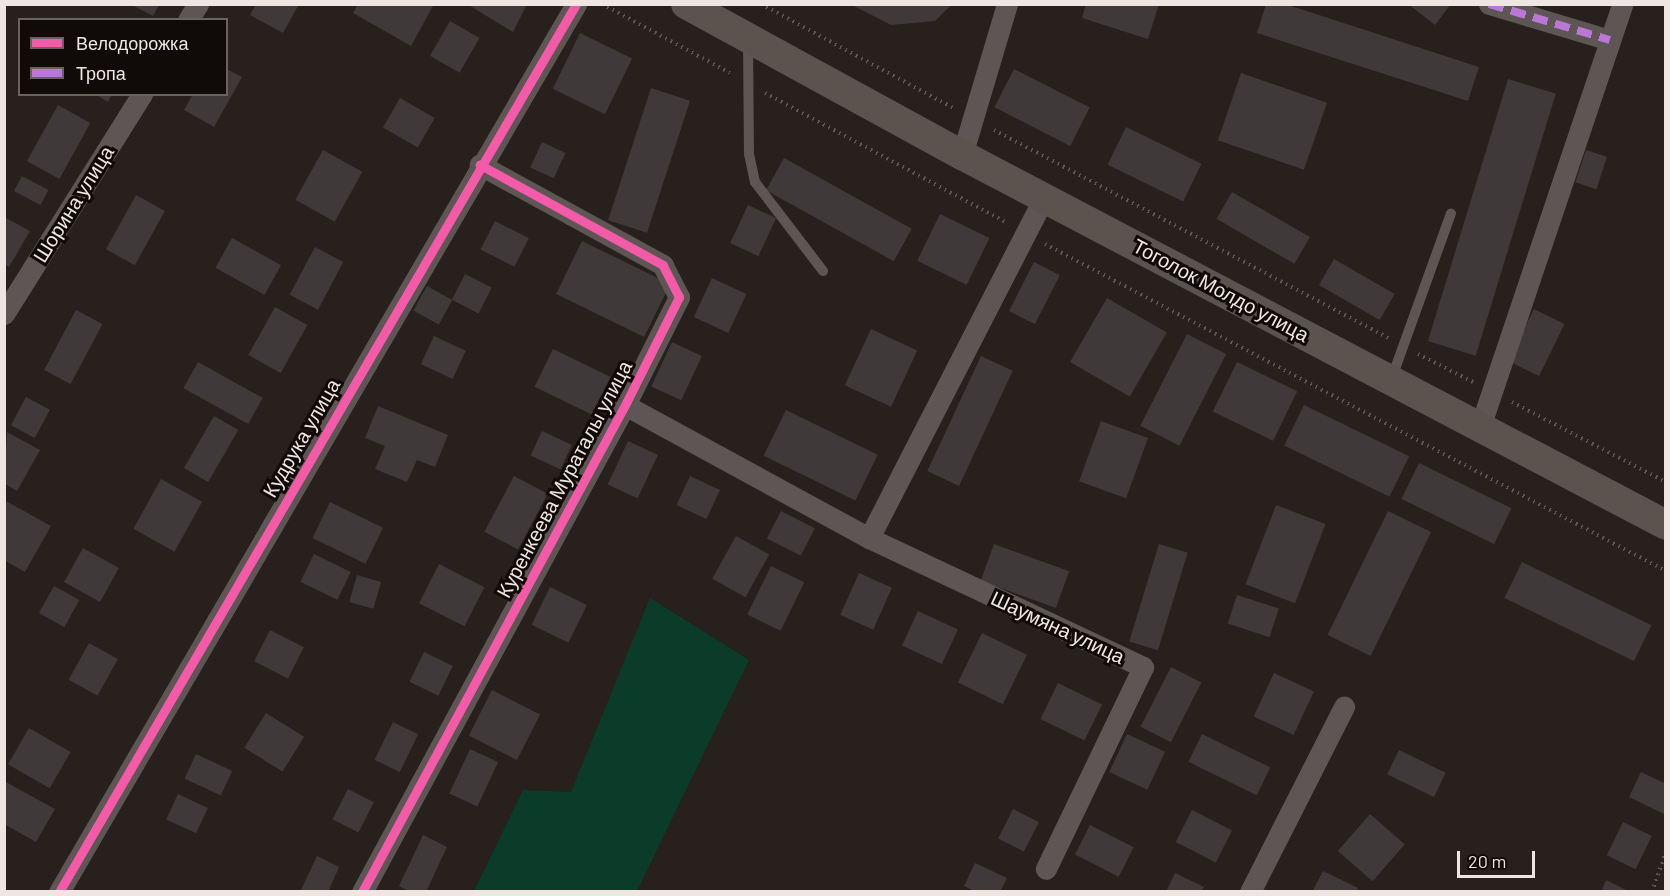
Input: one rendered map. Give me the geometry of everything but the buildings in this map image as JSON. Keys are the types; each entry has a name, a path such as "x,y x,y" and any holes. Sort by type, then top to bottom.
{"main road":[{"name":"Тоголок Молдо улица","path":"686,4 962,155 1665,525"}],"street":[{"path":"189,18 198,4"},
{"name":"Кудрука улица","path":"59,891 480,165 576,4"},
{"path":"962,155 975,120 1007,4"},
{"path":"1489,4 1610,40"},
{"path":"1480,426 1622,4"},
{"name":"Шорина улица","path":"4,314 141,96"},
{"name":"Куренкеева Мураталы улица","path":"362,891 625,405 679,297 663,266 480,165"},
{"path":"869,538 1044,197"},
{"name":"Шаумяна улица","path":"625,405 869,538 1143,668 1046,869"},
{"path":"1250,891 1344,707"}],"lane":[{"path":"748,38 748,154 755,182 823,271"},
{"path":"1391,380 1451,213"}],"path":[{"path":"602,4 1026,234 1665,571"},
{"path":"760,4 975,120 1665,482"},
{"path":"1652,891 1665,851"}],"green space":[{"path":"650,598 749,660 637,891 474,891 523,790 571,792"}],"marked path":[{"path":"1489,4 1610,40"}],"cycle path":[{"path":"59,892 576,4"},
{"path":"362,892 625,405 679,297 663,265 480,165"}]}
